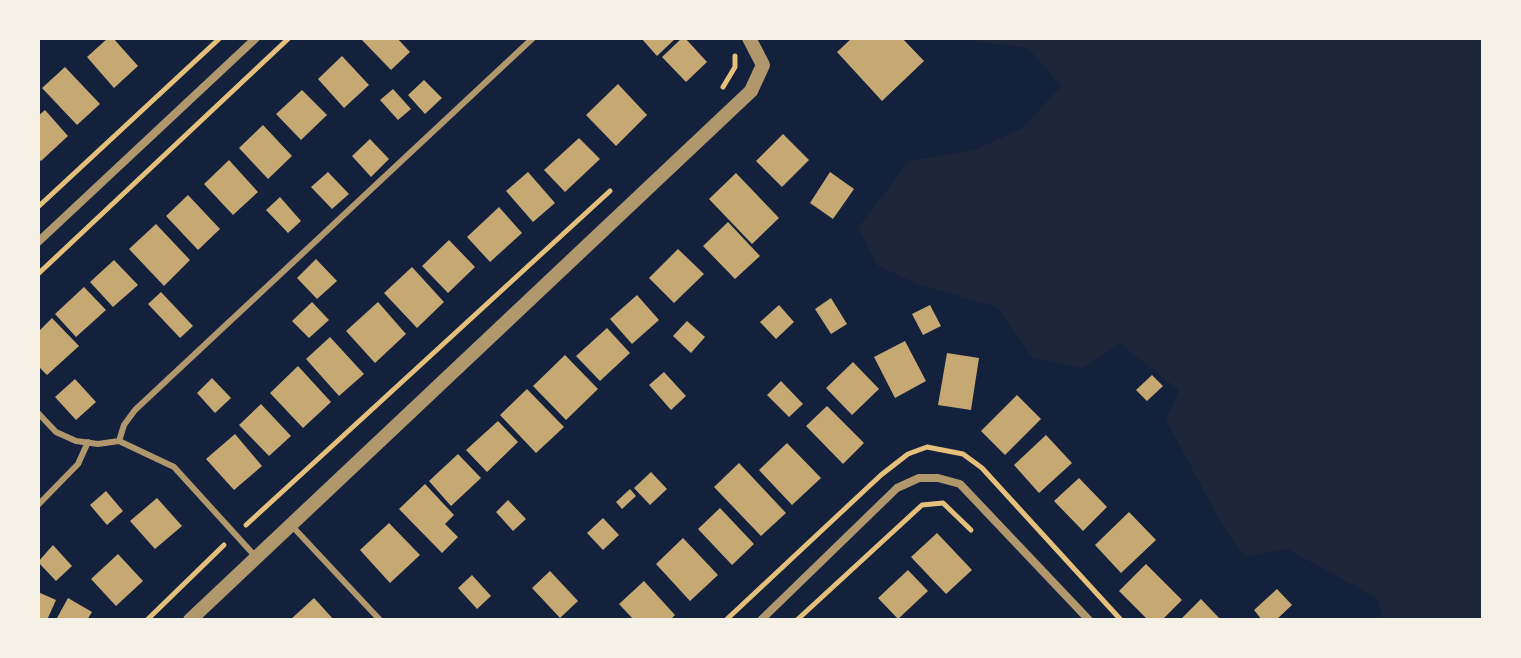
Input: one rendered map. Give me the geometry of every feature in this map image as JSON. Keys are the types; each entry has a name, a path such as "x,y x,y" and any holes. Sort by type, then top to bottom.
{"street":[{"path":"38,242 256,38"},
{"path":"190,620 751,91 763,65 749,38"},
{"path":"761,620 897,488 919,478 938,478 960,484 1089,620"}],"lane":[{"path":"119,441 124,425 135,410 533,38"},
{"path":"38,413 56,432 76,441 119,441 174,467 255,556"},
{"path":"38,505 78,464 88,442"},
{"path":"290,524 380,620"}],"path":[{"path":"38,207 220,38"},
{"path":"38,274 289,38"},
{"path":"722,90 735,67 735,52 730,45"},
{"path":"147,620 235,534 617,185"},
{"path":"726,620 881,475 908,454 927,447 963,454 982,468 1121,620"},
{"path":"797,620 922,505 943,503 971,530"}],"shaded area":[{"path":"950,38 1483,38 1483,620 1384,620 1377,598 1287,549 1245,557 1224,528 1166,420 1179,390 1120,344 1083,368 1033,358 997,307 917,284 878,266 858,228 909,161 977,149 1024,127 1061,86 1028,48"}],"building":[{"path":"108,38 113,38 138,66 114,88 87,57"},
{"path":"360,38 397,38 410,52 391,70"},
{"path":"641,38 676,38 657,56"},
{"path":"682,38 707,62 686,82 662,57"},
{"path":"852,38 902,38 924,61 882,101 837,52"},
{"path":"342,56 369,85 344,108 318,79"},
{"path":"65,67 100,104 77,125 42,88"},
{"path":"424,80 442,98 425,114 408,95"},
{"path":"618,84 647,115 616,146 586,115"},
{"path":"393,89 411,109 398,120 380,100"},
{"path":"302,90 327,115 301,140 276,114"},
{"path":"45,110 68,136 41,161 38,158 38,116"},
{"path":"263,125 292,156 268,179 239,148"},
{"path":"783,134 809,160 782,187 756,161"},
{"path":"579,138 600,159 565,192 544,170"},
{"path":"370,139 389,159 371,177 352,156"},
{"path":"229,160 258,192 233,215 204,184"},
{"path":"328,172 349,194 332,209 311,187"},
{"path":"528,172 555,203 533,222 506,191"},
{"path":"830,172 854,189 833,219 810,203"},
{"path":"736,173 779,218 752,244 709,199"},
{"path":"188,195 220,229 198,250 166,216"},
{"path":"280,197 301,221 288,233 266,210"},
{"path":"499,207 522,233 490,262 467,237"},
{"path":"728,222 760,256 735,279 703,246"},
{"path":"156,224 190,260 164,286 129,249"},
{"path":"449,240 475,267 448,293 422,266"},
{"path":"678,249 704,274 674,303 649,278"},
{"path":"316,259 337,281 317,299 297,278"},
{"path":"114,260 138,285 113,307 90,282"},
{"path":"412,267 444,302 417,328 384,293"},
{"path":"84,287 106,310 76,337 55,314"},
{"path":"161,292 193,326 180,338 148,304"},
{"path":"637,295 659,320 632,344 610,319"},
{"path":"831,298 847,324 831,334 815,309"},
{"path":"312,302 329,320 309,338 292,321"},
{"path":"378,302 406,334 375,363 346,331"},
{"path":"779,305 794,322 776,339 760,322"},
{"path":"930,305 941,326 923,335 912,314"},
{"path":"52,318 79,346 47,375 38,366 38,332"},
{"path":"687,321 705,337 691,353 673,336"},
{"path":"607,328 630,353 600,381 576,356"},
{"path":"330,337 364,374 339,396 306,359"},
{"path":"905,341 926,381 895,398 874,357"},
{"path":"947,353 979,358 971,410 938,405"},
{"path":"565,355 598,389 566,420 533,386"},
{"path":"853,362 879,389 852,415 826,388"},
{"path":"298,366 331,402 303,428 270,393"},
{"path":"664,372 686,396 671,410 649,385"},
{"path":"1152,375 1163,386 1147,401 1136,390"},
{"path":"212,378 231,398 215,413 197,393"},
{"path":"75,379 96,402 76,420 55,397"},
{"path":"781,381 803,404 789,417 767,395"},
{"path":"527,389 564,427 536,453 500,415"},
{"path":"1017,395 1041,419 1005,455 981,431"},
{"path":"261,404 291,436 269,456 239,425"},
{"path":"827,406 864,443 843,464 806,426"},
{"path":"498,421 518,442 487,472 466,450"},
{"path":"235,434 262,466 234,490 206,459"},
{"path":"1046,435 1072,463 1039,493 1014,465"},
{"path":"787,443 821,478 792,505 759,470"},
{"path":"458,454 481,478 451,506 429,481"},
{"path":"739,463 786,513 761,536 714,487"},
{"path":"651,472 667,489 650,505 634,488"},
{"path":"1079,478 1107,507 1083,531 1054,501"},
{"path":"425,484 454,515 445,524 458,537 442,553 399,509"},
{"path":"630,489 636,496 622,509 616,502"},
{"path":"106,491 123,511 107,525 90,505"},
{"path":"157,498 182,526 155,549 130,521"},
{"path":"508,500 526,519 513,531 496,512"},
{"path":"720,508 754,544 732,565 698,529"},
{"path":"1129,512 1156,540 1121,573 1095,545"},
{"path":"603,518 619,535 603,550 587,533"},
{"path":"389,523 420,555 390,583 360,550"},
{"path":"937,533 972,570 946,594 911,557"},
{"path":"683,538 718,575 690,601 656,564"},
{"path":"53,545 72,566 56,581 38,562"},
{"path":"118,554 143,581 116,606 91,579"},
{"path":"1146,564 1182,600 1162,620 1148,620 1119,591"},
{"path":"908,570 928,591 898,619 878,598"},
{"path":"550,571 578,601 560,618 532,588"},
{"path":"472,575 491,596 477,609 458,588"},
{"path":"644,581 675,615 670,620 634,620 619,604"},
{"path":"1277,589 1292,605 1276,620 1262,620 1254,610"},
{"path":"38,592 56,600 47,620 38,620"},
{"path":"68,598 92,612 87,620 57,618"},
{"path":"314,598 334,620 290,620"},
{"path":"1201,599 1221,620 1180,620"}]}
